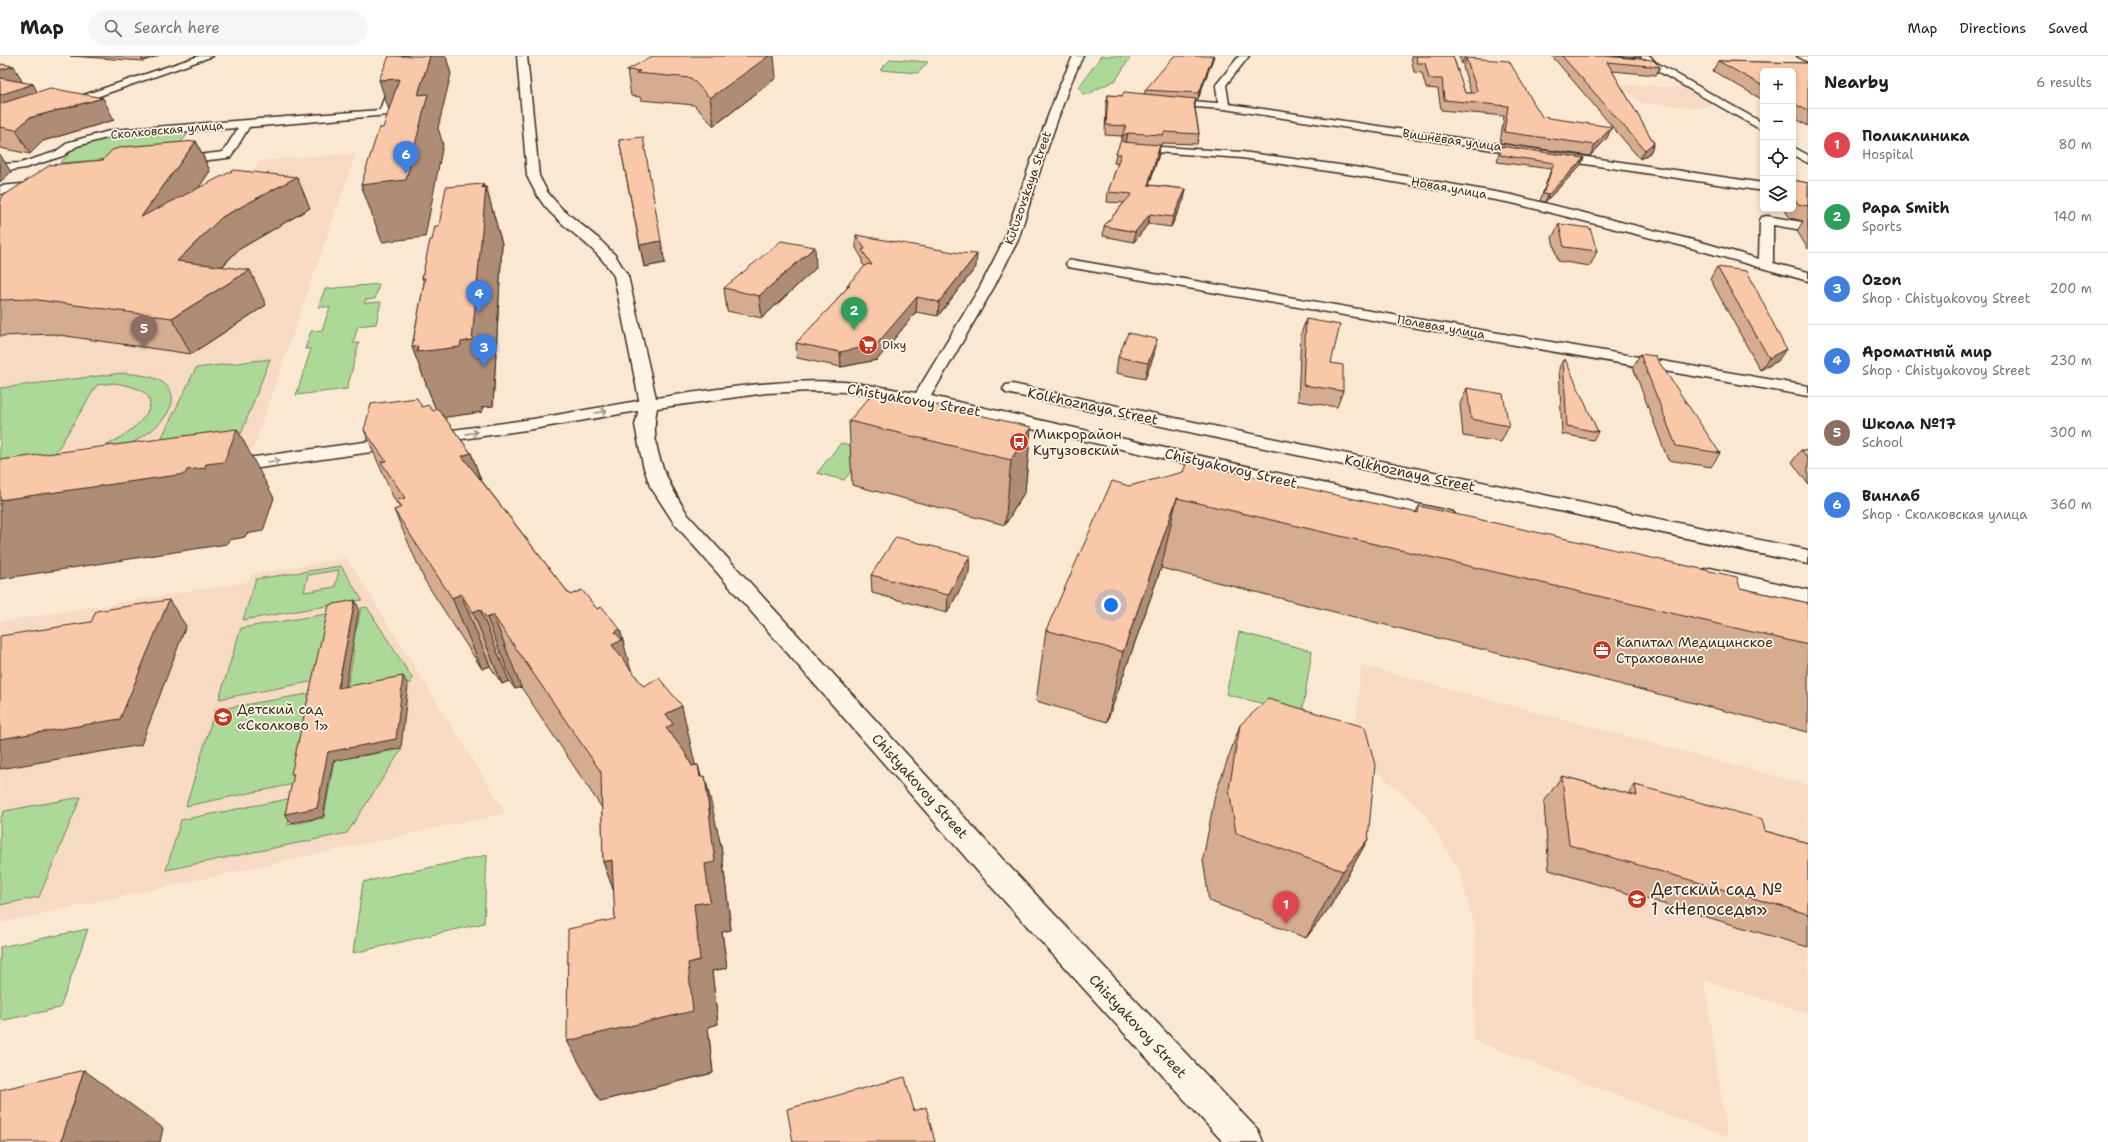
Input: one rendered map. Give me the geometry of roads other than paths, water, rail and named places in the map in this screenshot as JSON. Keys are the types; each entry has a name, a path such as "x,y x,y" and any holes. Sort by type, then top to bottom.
{"street":[{"path":"51,109 208,56"},
{"name":"Сколковская улица","path":"0,168 28,164 59,154 73,144 113,134 384,113 403,56"},
{"name":"Chistyakovoy Street","path":"522,56 533,176 542,194 557,212 594,242 610,258 621,276 649,404 644,425 652,464 660,486 681,519 998,874 1246,1142"},
{"name":"Kutuzovskaya Street","path":"920,399 987,287 1012,240 1053,117 1078,56"},
{"path":"1224,106 1221,85 1244,56"},
{"path":"1802,56 1808,57"},
{"path":"1636,62 1648,60 1760,126"},
{"name":"Вишнёвая улица","path":"1155,101 1224,106 1760,187"},
{"name":"Сколковская улица","path":"162,165 187,158 227,155 246,125 244,124"},
{"path":"1796,148 1808,147"},
{"name":"Новая улица","path":"1126,148 1242,155 1354,171 1512,199 1700,246 1808,277"},
{"path":"1796,150 1808,160"},
{"path":"0,190 54,185"},
{"path":"1766,265 1767,220 1808,227"},
{"name":"Полевая улица","path":"1073,264 1808,391"},
{"name":"Chistyakovoy Street","path":"649,404 766,388 812,386 845,387 920,399 1466,521"},
{"name":"Kolkhoznaya Street","path":"1012,389 1808,557"},
{"path":"206,470 533,424 649,404"},
{"path":"1691,571 1808,597"}],"place":[{"name":"Винлаб","path":"406,174"},
{"name":"Ароматный мир","path":"479,313"},
{"name":"Papa Smith","path":"854,330"},
{"name":"Dixy","path":"868,345"},
{"name":"Школа №17","path":"144,348"},
{"name":"Ozon","path":"484,367"},
{"name":"Микрорайон Кутузовский","path":"1019,442"},
{"name":"Капитал Медицинское Страхование","path":"1602,650"},
{"name":"Детский сад «Сколково 1»","path":"223,717"},
{"name":"Детский сад № 1 «Непоседы»","path":"1637,899"},
{"name":"Поликлиника","path":"1286,924"}]}
